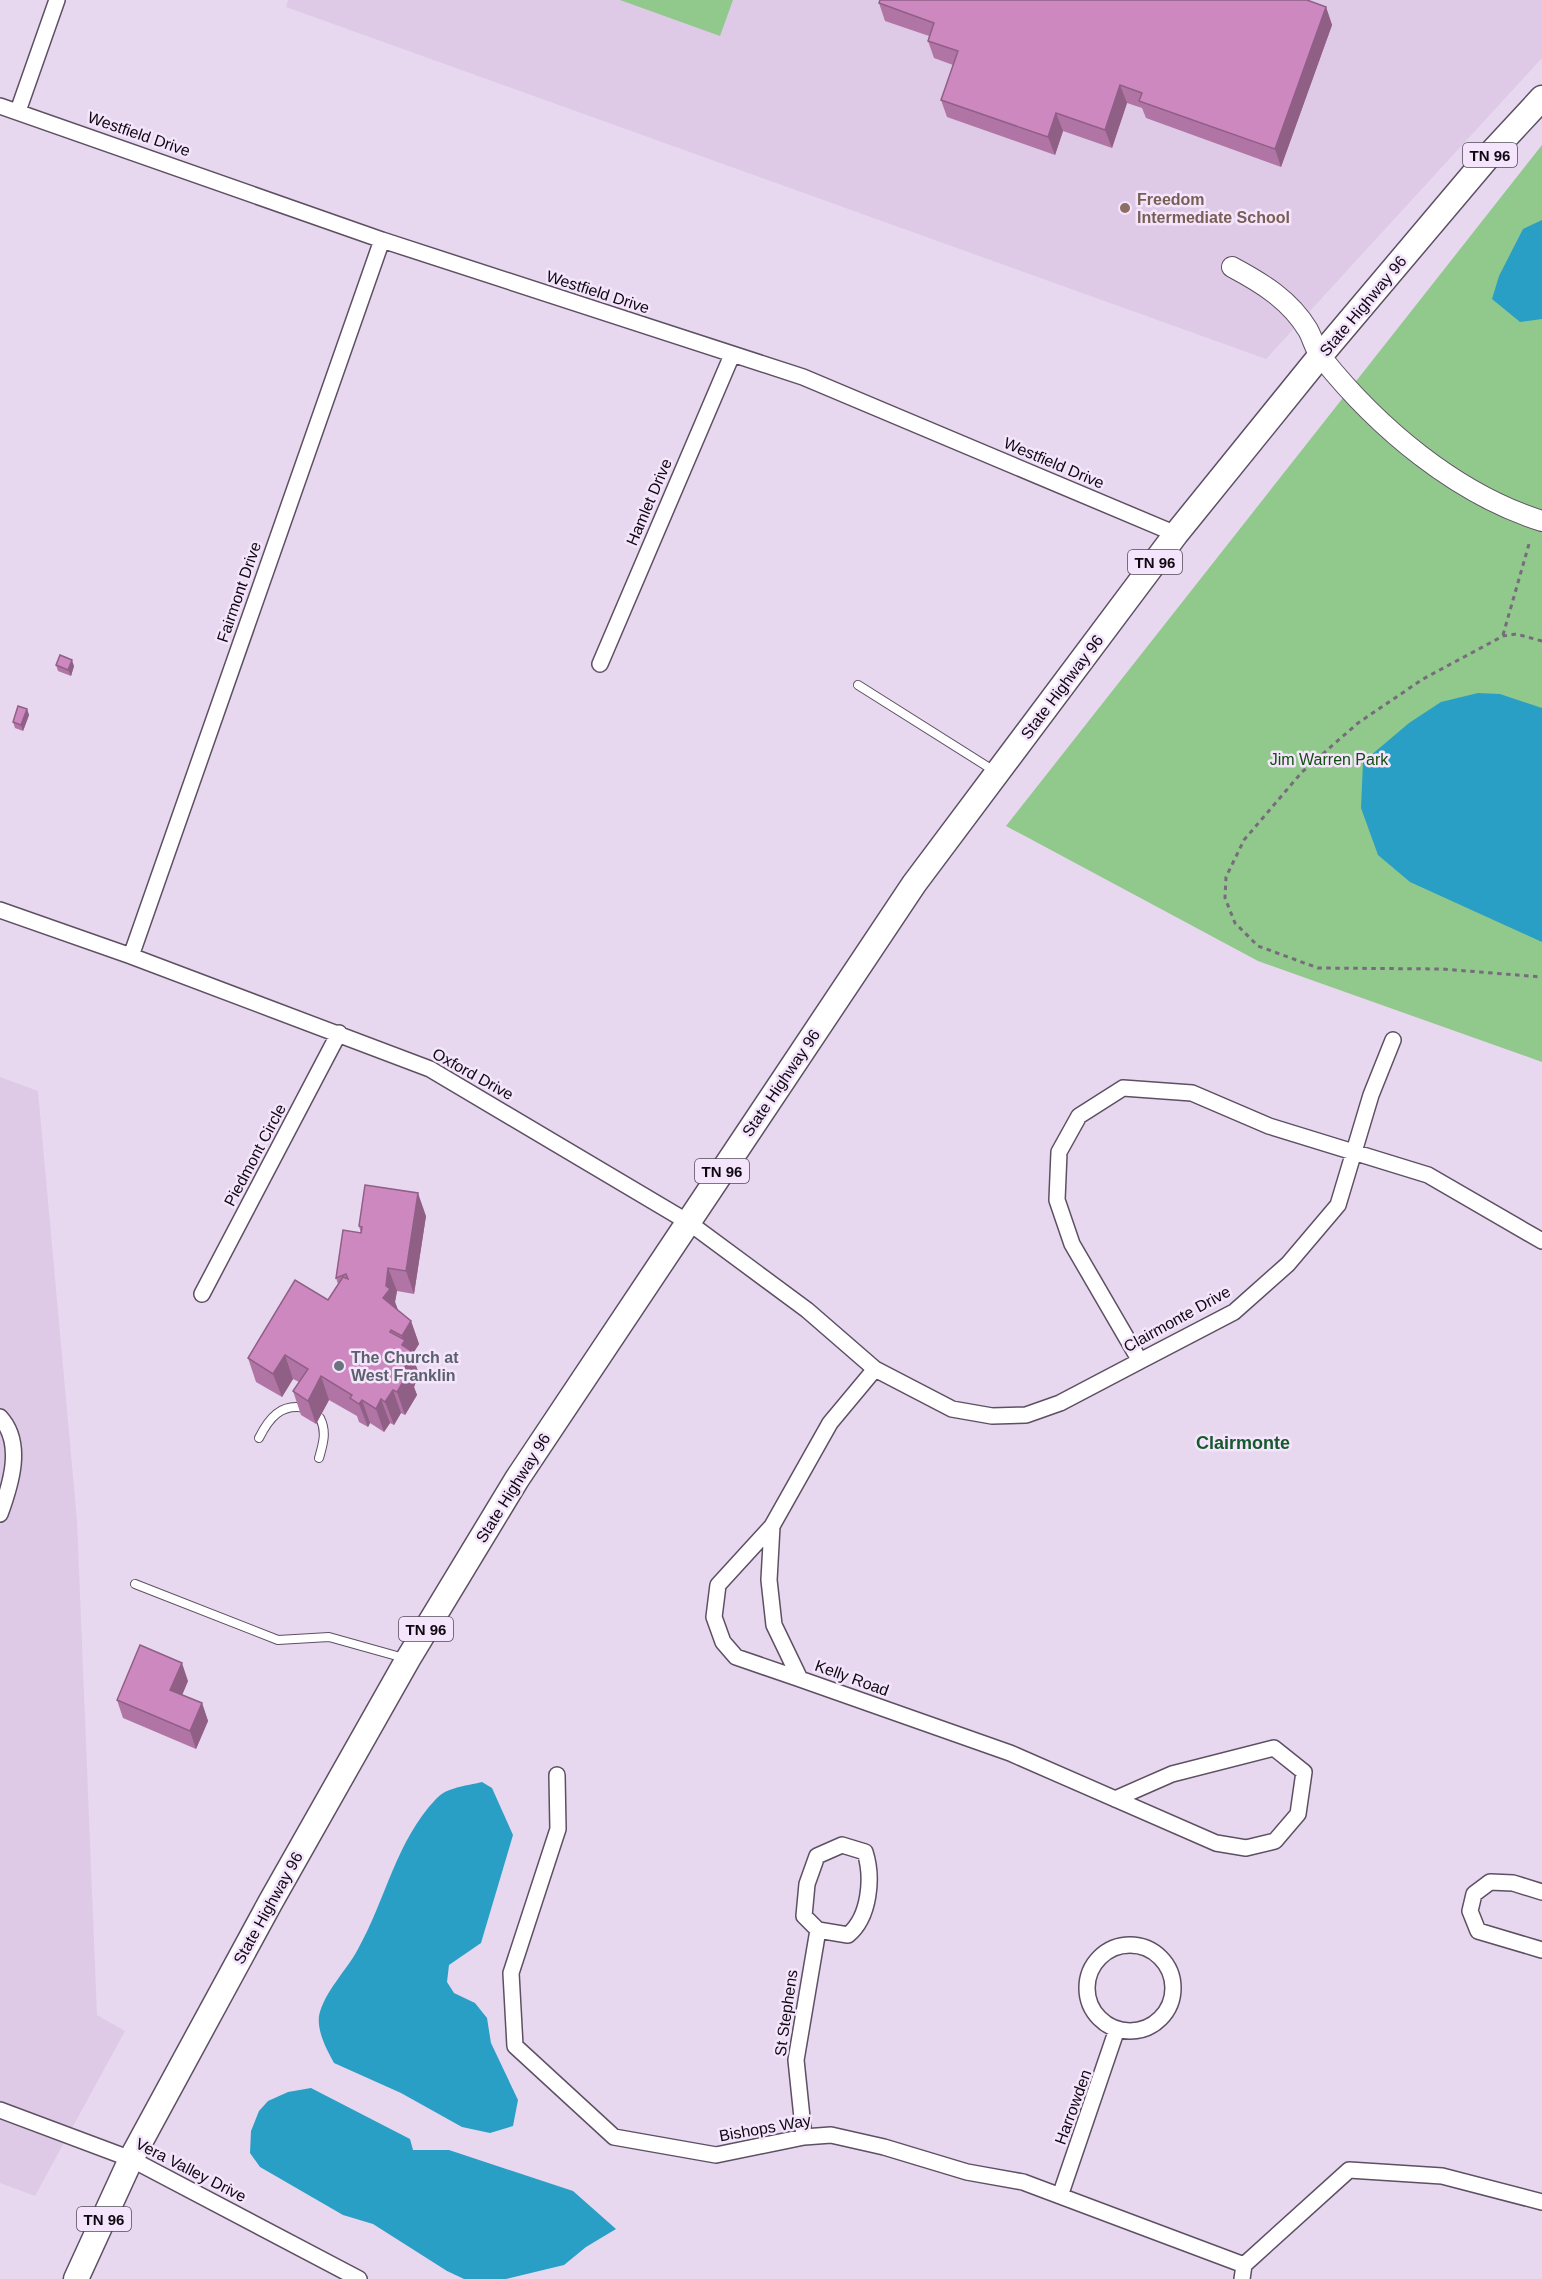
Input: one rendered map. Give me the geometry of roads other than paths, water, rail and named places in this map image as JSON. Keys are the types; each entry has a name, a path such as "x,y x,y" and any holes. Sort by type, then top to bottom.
{"main road":[{"name":"State Highway 96","path":"76,2279 132,2159 270,1903 408,1659 517,1479 914,884 1176,534 1320,356 1493,152 1542,98"}],"street":[{"path":"18,111 57,0"},
{"name":"Westfield Drive","path":"0,106 382,240 804,377 1176,534"},
{"name":"Fairmont Drive","path":"131,956 382,240"},
{"path":"1232,267 1258,281 1291,306 1308,330 1320,356 1383,424 1445,473 1515,513 1542,521"},
{"name":"Hamlet Drive","path":"600,664 732,355"},
{"name":"Oxford Drive","path":"0,910 131,956 430,1069 688,1222 807,1310 874,1369"},
{"name":"Piedmont Circle","path":"202,1294 339,1033"},
{"name":"Clairmonte Drive","path":"874,1369 952,1409 992,1416 1026,1415 1060,1402 1234,1312 1288,1264 1338,1204 1393,1040"},
{"path":"1140,1361 1072,1244 1057,1200 1059,1152 1079,1116 1124,1088 1192,1093 1269,1126 1428,1175 1542,1241"},
{"name":"Kelly Road","path":"874,1369 830,1424 772,1526 769,1580 774,1625 800,1679 1010,1753 1114,1799 1216,1843 1246,1848 1275,1841 1298,1814 1304,1772 1274,1748 1172,1774 1114,1799"},
{"path":"0,1417 13,1434 13,1463 8,1493 0,1514"},
{"path":"772,1526 718,1585 714,1617 723,1642 736,1657 800,1679"},
{"name":"Bishops Way","path":"557,1775 558,1829 511,1973 515,2046 614,2138 716,2155 804,2137 831,2135 884,2146 967,2172 1023,2182 1243,2272"},
{"path":"842,1845 865,1852 870,1869 866,1906 854,1930 848,1935 818,1930 804,1916 807,1884 817,1856 842,1845"},
{"path":"1542,1892 1513,1883 1490,1882 1474,1894 1470,1911 1478,1931 1542,1950"},
{"name":"St Stephens","path":"804,2137 796,2060 818,1930"},
{"path":"1127,1944 1141,1946 1154,1951 1167,1966 1173,1986 1172,2000 1166,2012 1144,2029 1131,2031 1117,2029 1099,2017 1088,1998 1087,1983 1091,1969 1100,1956 1112,1948 1127,1944"},
{"name":"Harrowden","path":"1060,2196 1117,2029"},
{"name":"Vera Valley Drive","path":"0,2110 132,2159 359,2279"},
{"path":"1243,2272 1349,2170 1442,2176 1542,2202"}],"lane":[{"path":"858,685 997,773"},
{"path":"259,1437 267,1421 278,1412 294,1406 305,1408"},
{"path":"319,1458 324,1441 324,1426 320,1418"},
{"path":"135,1584 278,1640 329,1637 408,1659"}],"water":[{"path":"1542,220 1542,319 1520,322 1492,299 1499,276 1523,229"},
{"path":"1478,693 1500,694 1542,708 1542,942 1410,882 1378,855 1361,808 1363,762 1409,723 1441,702"},
{"path":"482,1782 492,1788 513,1835 481,1943 449,1965 447,1982 454,1993 475,2003 487,2018 491,2043 518,2100 513,2126 490,2133 462,2127 401,2093 334,2063 323,2041 319,2022 326,1998 368,1930 401,1852 422,1815 440,1795 457,1787"},
{"path":"311,2088 410,2139 413,2150 449,2150 573,2191 616,2229 586,2247 564,2265 506,2279 464,2279 447,2271 373,2224 343,2215 260,2167 250,2153 251,2131 259,2111 268,2101 288,2092"}],"place":[{"name":"Freedom Intermediate School","path":"1125,208"},
{"name":"The Church at West Franklin","path":"339,1366"}],"district":[{"name":"Clairmonte","path":"1243,1443"}],"park label":[{"name":"Jim Warren Park","path":"1329,759"}]}
